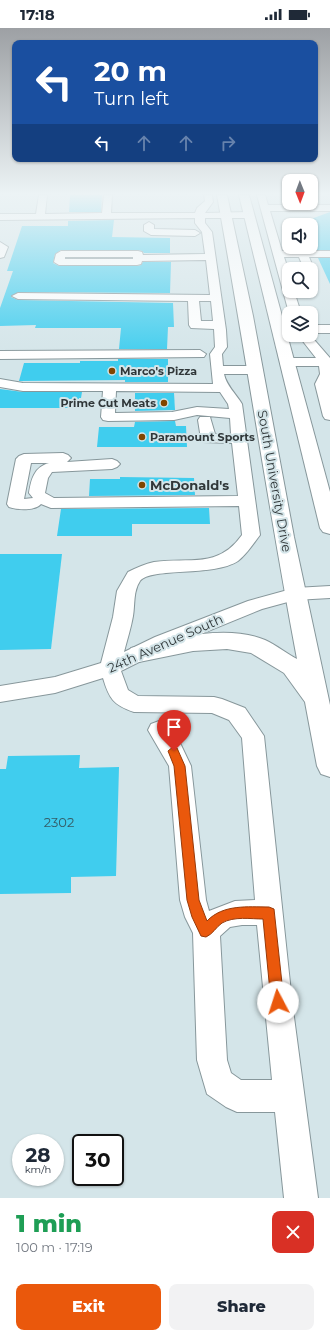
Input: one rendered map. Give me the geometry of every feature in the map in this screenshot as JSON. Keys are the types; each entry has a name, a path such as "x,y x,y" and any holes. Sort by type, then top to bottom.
{"main road":[{"name":"South University Drive","path":"233,250 246,316 295,594 330,766"},
{"path":"258,250 330,526"},
{"path":"246,316 258,324 269,358 286,362"},
{"path":"255,370 275,380 282,404"},
{"path":"288,431 307,442"},
{"path":"140,654 193,643 227,641 257,646 292,667 316,699"}],"street":[{"path":"0,355 216,354 221,347 209,250"},
{"path":"277,250 282,264"},
{"path":"318,252 330,254"},
{"path":"278,254 282,253"},
{"path":"61,254 138,254 138,258 137,262 59,262 61,254"},
{"path":"138,258 210,257"},
{"path":"18,296 216,298"},
{"path":"193,298 195,325 207,353 235,404 230,414 238,438 251,535 246,544 231,558 212,566 153,568 134,576 126,591 123,617 110,668 119,695 134,704 214,706 237,714 253,736 269,913 301,1198"},
{"path":"219,325 207,353 198,388 208,439 238,438"},
{"path":"318,329 330,329"},
{"path":"310,342 327,362 327,374 322,384 329,414"},
{"path":"207,353 255,370"},
{"path":"286,362 327,362"},
{"path":"0,383 23,387 198,388"},
{"path":"110,387 108,417 174,416 187,419 203,415 214,419 230,414"},
{"path":"112,464 80,458 24,459 15,504 246,501"},
{"path":"34,503 27,499 25,492 27,481 33,472 40,466 51,463 73,462 112,464"},
{"path":"51,503 41,498 37,493 40,476 44,470 51,467 112,464"},
{"name":"24th Avenue South","path":"0,694 54,685 110,668 162,642 255,605 295,594 330,592"},
{"path":"159,730 174,751 180,766 193,900 198,917 206,931 212,1060 218,1083 237,1096 289,1096"},
{"path":"206,931 218,918 234,913 269,913"}],"building":[{"path":"14,250 170,250 170,253 144,253 138,250 61,250 55,254 53,263 59,266 137,266 141,265 143,262 171,262 170,293 18,292 11,297 18,300 173,303 174,327 168,327 167,349 119,349 121,328 35,328 36,325 0,326 0,308 13,271 7,271"},
{"path":"318,258 330,258 330,284"},
{"path":"118,359 168,359 168,382 125,382 125,380 19,381 24,363 80,363 80,361 118,361"},
{"path":"0,389 23,392 82,392 77,408 0,408"},
{"path":"135,393 174,393 175,410 135,411"},
{"name":"Paramount Sports","path":"175,421 176,426 186,426 187,447 97,447 99,427 134,427 135,422"},
{"name":"McDonald's","path":"120,477 194,478 195,495 89,496 90,479 120,479"},
{"path":"209,508 210,524 132,524 132,536 57,536 61,509"},
{"path":"0,554 62,554 51,649 0,650"},
{"path":"80,755 79,768 119,767 116,876 71,877 71,893 0,894 0,769 6,769 8,756"}],"place":[{"name":"Marco's Pizza","path":"112,371"},
{"name":"Prime Cut Meats","path":"164,403"},
{"name":"Paramount Sports","path":"142,437"},
{"name":"McDonald's","path":"142,485"}],"route":[{"path":"174,751 180,766 193,900 198,917 206,931 218,918 234,913 269,913 278,1002"}]}
